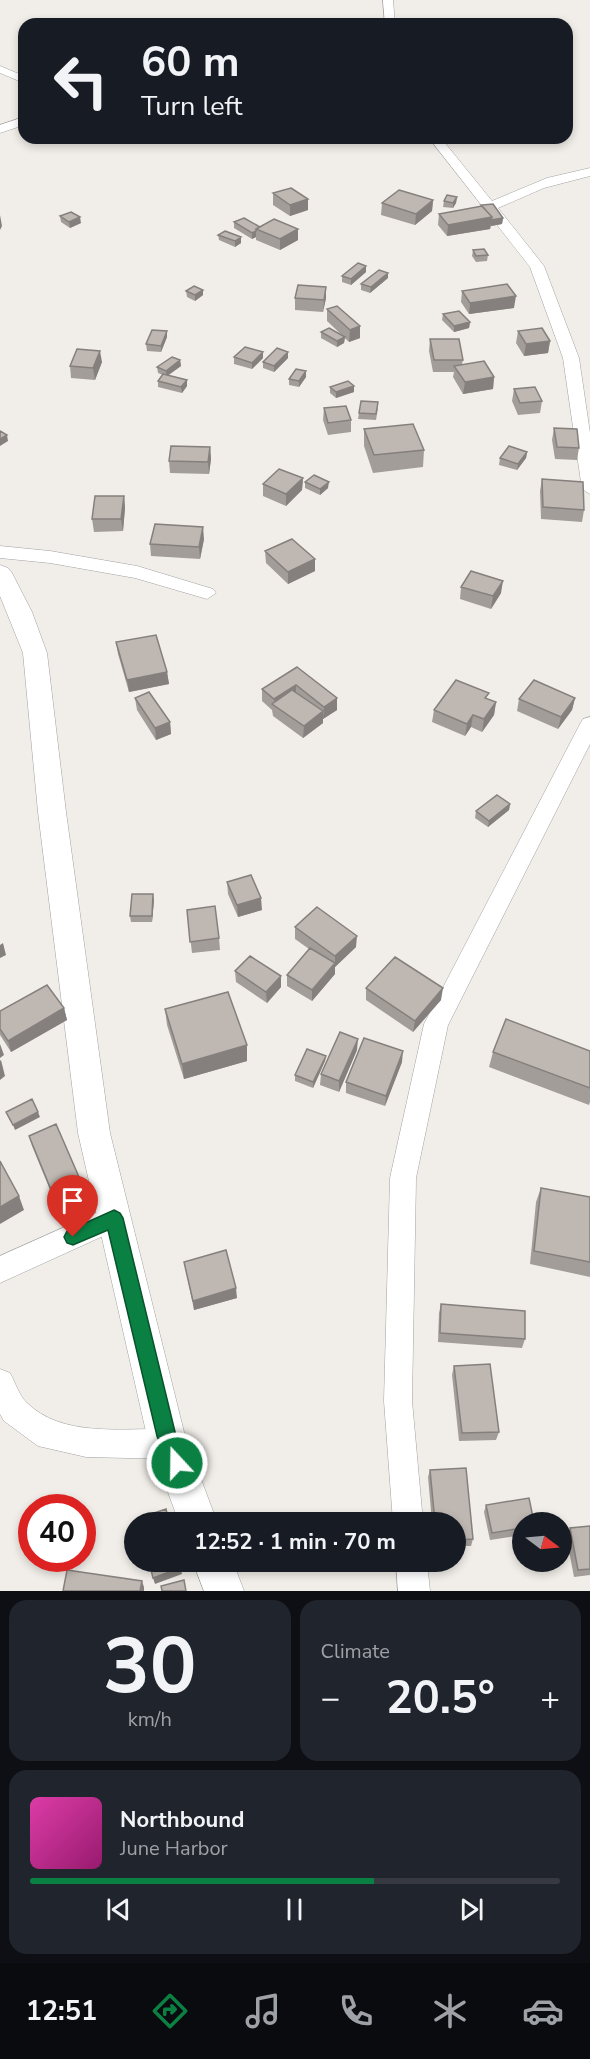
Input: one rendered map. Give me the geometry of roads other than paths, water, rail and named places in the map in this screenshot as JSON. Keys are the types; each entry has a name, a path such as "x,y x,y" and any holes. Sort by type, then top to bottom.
{"street":[{"path":"388,0 390,18"},
{"path":"0,69 18,77"},
{"path":"0,129 18,123"},
{"path":"440,144 537,266 572,358 590,489"},
{"path":"491,206 524,190 563,177 590,172"},
{"path":"0,552 50,556 137,572 207,593"},
{"path":"0,573 20,612 36,653 52,812 94,1133 169,1444 194,1512"},
{"path":"407,1512 398,1401 404,1178 436,1024 590,724"},
{"path":"0,1270 114,1218"},
{"path":"0,1383 14,1411 48,1436 86,1442 169,1444"},
{"path":"217,1572 224,1591"},
{"path":"412,1572 414,1591"}]}
